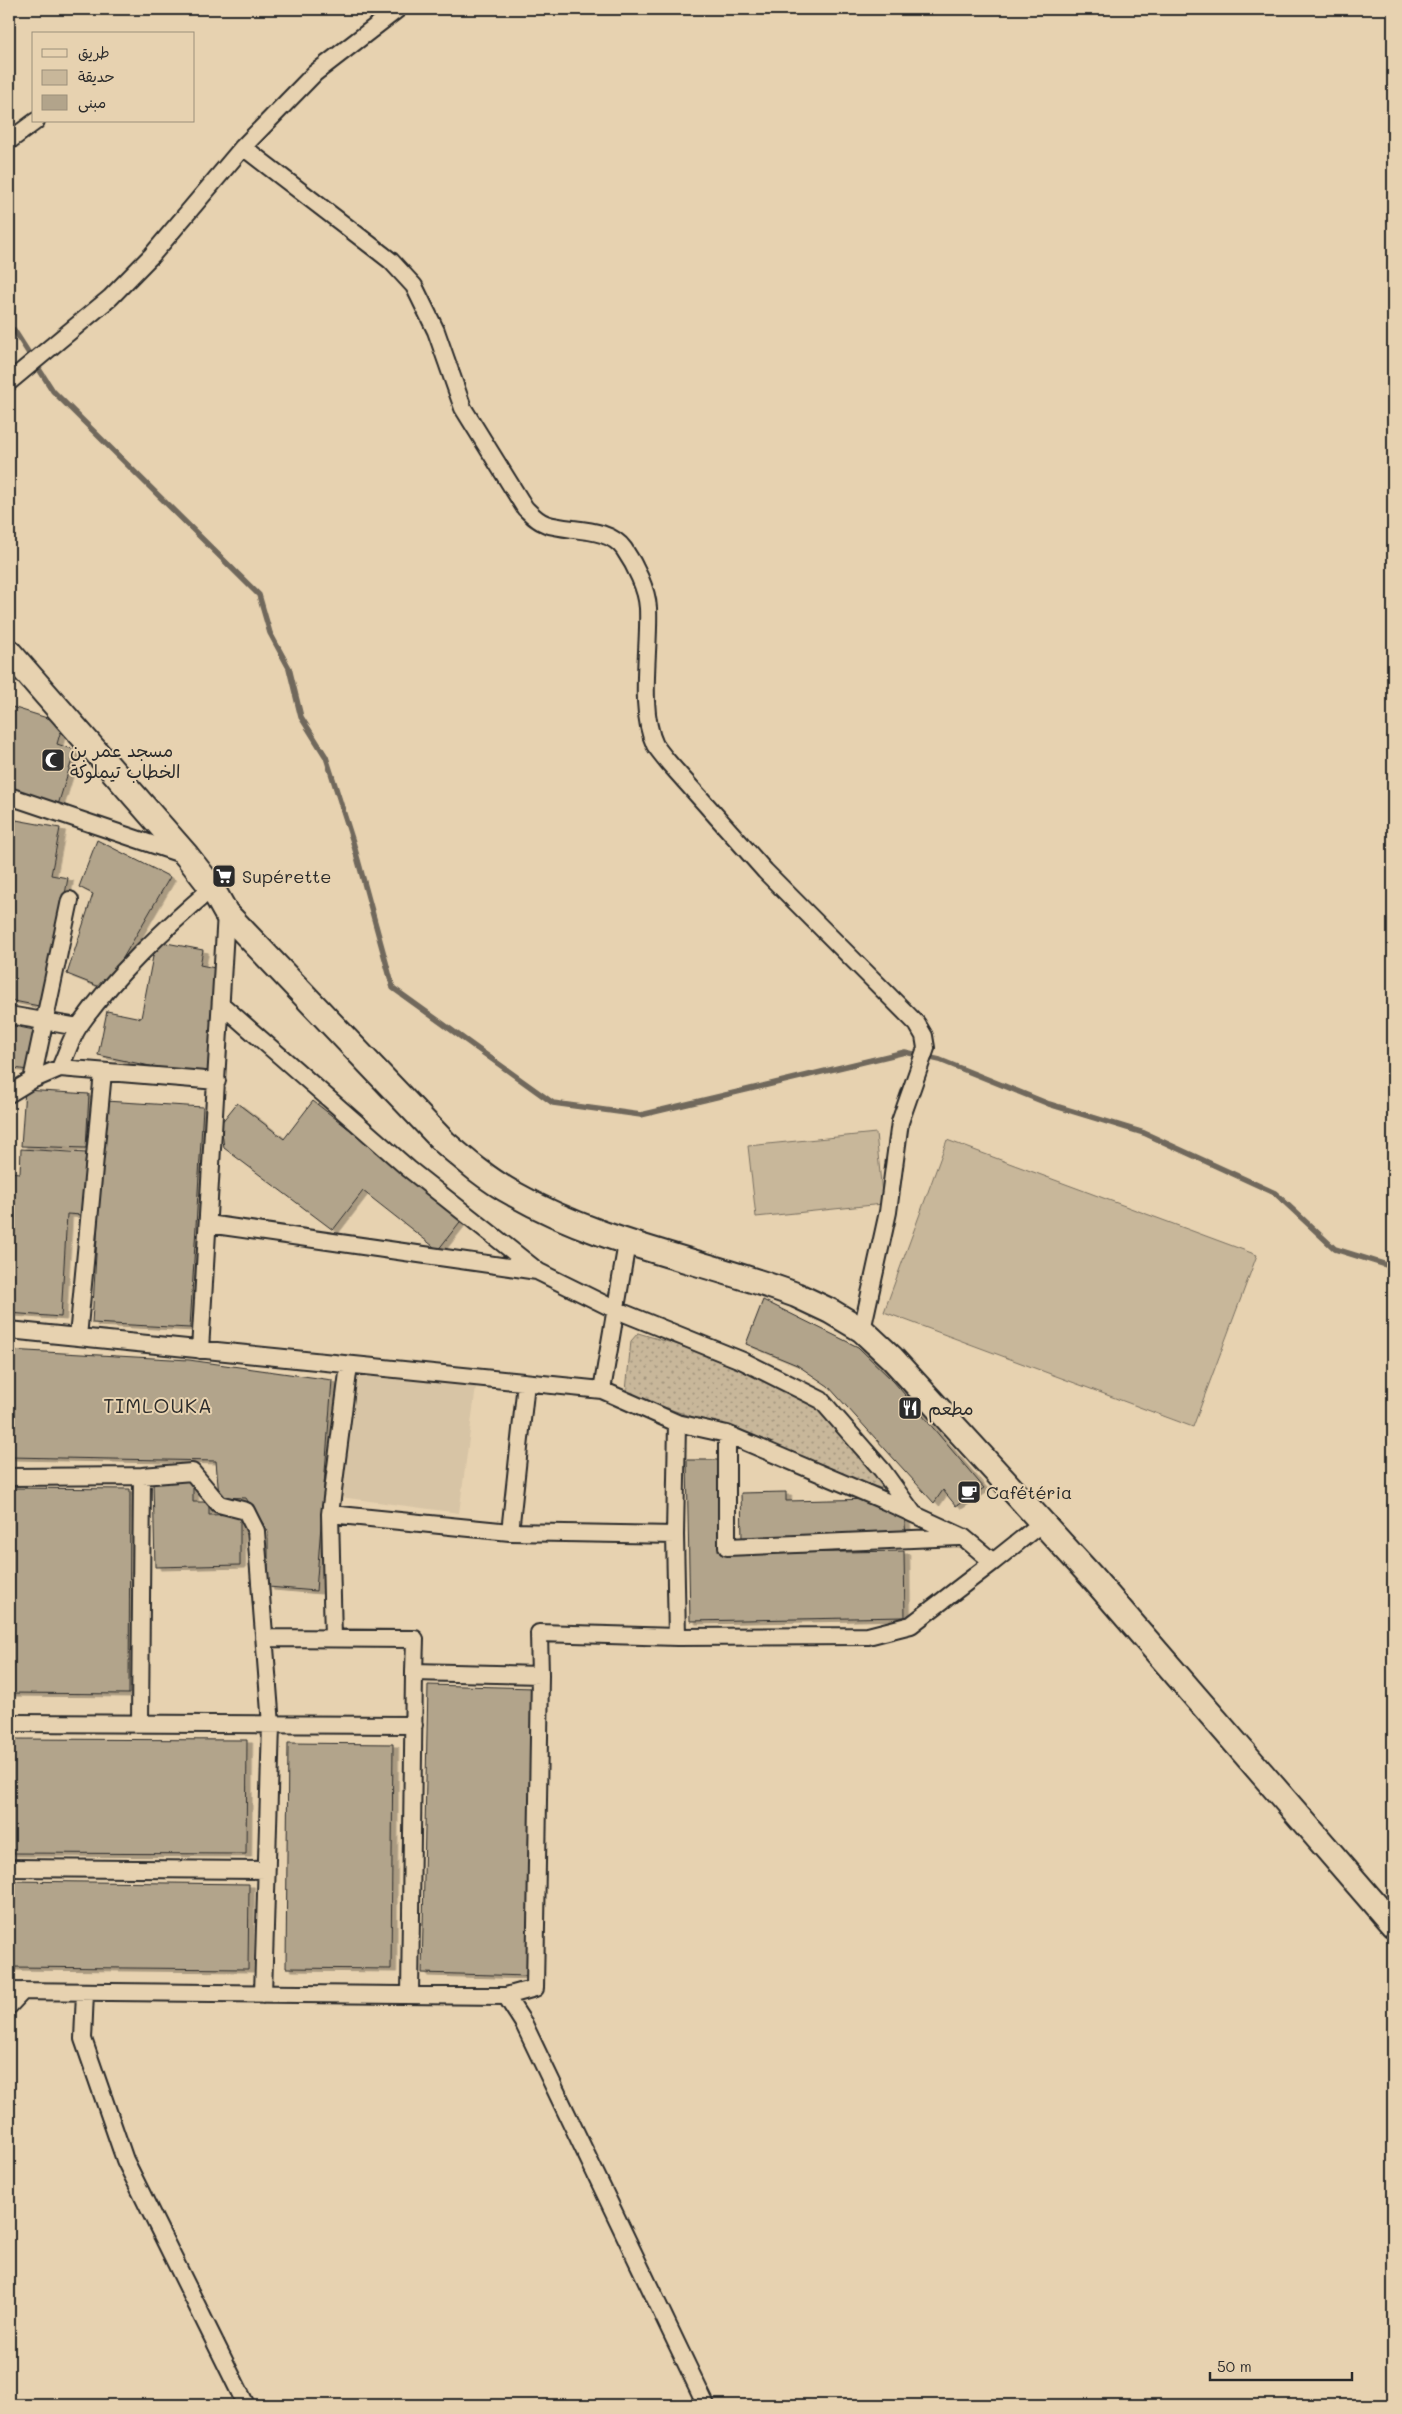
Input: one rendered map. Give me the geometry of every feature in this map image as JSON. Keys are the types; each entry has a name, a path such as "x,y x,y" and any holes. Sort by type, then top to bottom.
{"street":[{"path":"9,382 110,298 152,255 243,147 315,74 398,9"},
{"path":"9,141 35,122"},
{"path":"243,147 373,247 414,286 436,330 463,408 525,508 534,518 545,524 604,535 615,540 624,548 641,582 648,607 647,702 651,732 656,745 668,763 765,871 917,1024 924,1036 926,1048 900,1122 888,1212 862,1330"},
{"path":"9,652 187,856 212,888 226,913 444,1142 470,1164 493,1182 546,1211 627,1243 779,1288 830,1311 862,1330 892,1358 1043,1522 1393,1924"},
{"path":"9,796 187,856"},
{"path":"60,1068 78,1027 158,934 212,888"},
{"path":"32,1080 46,1022 70,900"},
{"path":"200,1350 226,913"},
{"path":"222,1005 409,1169 539,1272 614,1309 743,1361 821,1400 882,1470 915,1515"},
{"path":"9,1015 78,1027"},
{"path":"9,1094 32,1080 60,1068 217,1081"},
{"path":"78,1338 103,1072"},
{"path":"208,1224 539,1272"},
{"path":"602,1390 614,1309 627,1243"},
{"path":"9,1330 602,1390 677,1423 727,1434 915,1515 963,1537 994,1562"},
{"path":"333,1638 330,1514 349,1365"},
{"path":"510,1532 526,1383"},
{"path":"677,1423 675,1535 677,1637"},
{"path":"727,1434 727,1547 963,1537"},
{"path":"9,1477 142,1476 192,1472 218,1504 246,1511 256,1531 271,1725 263,1994"},
{"path":"140,1724 142,1476"},
{"path":"330,1514 510,1532 675,1535"},
{"path":"9,2006 16,1991 506,1996 534,1988 540,1675 539,1633 677,1637 868,1636 911,1625 1043,1522"},
{"path":"264,1638 415,1639 410,1995"},
{"path":"414,1672 540,1675"},
{"path":"9,1723 414,1726"},
{"path":"9,1868 266,1870"},
{"path":"85,1992 83,2039 125,2160 246,2405"},
{"path":"506,1996 524,2024 706,2405"}],"shaded area":[{"path":"357,1371 476,1387 459,1513 340,1497"}],"green space":[{"path":"876,1133 883,1204 756,1217 748,1146"},
{"path":"947,1140 1257,1255 1193,1427 884,1312"},
{"path":"638,1333 699,1351 815,1401 884,1480 884,1486 880,1488 873,1486 743,1433 632,1397 626,1391 631,1341"}],"building":[{"path":"9,706 63,723 57,744 75,750 58,805 9,790"},
{"path":"16,820 60,828 51,875 68,878 44,1007 9,1000 9,861"},
{"path":"97,840 170,877 105,989 67,974 93,894 79,887"},
{"path":"156,941 203,950 200,965 220,969 210,1021 218,1023 207,1078 98,1055 107,1011 141,1018"},
{"path":"9,1025 34,1030 27,1070 9,1067"},
{"path":"25,1090 89,1094 86,1148 21,1146"},
{"path":"105,1101 203,1107 190,1328 92,1323"},
{"path":"313,1101 463,1218 438,1250 363,1191 333,1230 224,1148 221,1123 237,1103 284,1139"},
{"path":"21,1149 86,1153 82,1215 67,1214 61,1317 9,1313 9,1172 20,1173"},
{"path":"763,1300 858,1347 894,1382 984,1488 956,1506 943,1490 934,1503 828,1386 797,1365 746,1344"},
{"path":"9,1350 189,1360 332,1380 316,1591 268,1587 268,1531 246,1498 219,1497 216,1461 9,1457"},
{"path":"687,1460 718,1460 720,1554 904,1551 905,1617 690,1621"},
{"path":"193,1479 193,1502 209,1502 209,1515 240,1514 240,1565 155,1567 153,1480"},
{"path":"9,1488 130,1489 129,1694 9,1693"},
{"path":"786,1492 786,1501 876,1499 904,1513 906,1535 742,1539 741,1493"},
{"path":"428,1685 534,1688 529,1976 422,1973"},
{"path":"9,1739 247,1740 246,1854 9,1853"},
{"path":"288,1743 393,1744 391,1969 286,1968"},
{"path":"9,1881 249,1884 248,1969 9,1967"}],"waterway":[{"path":"14,330 53,391 259,595 270,633 289,668 301,717 326,757 353,842 393,988 553,1103 641,1115 905,1052 940,1060 1049,1104 1144,1133 1275,1193 1335,1249 1393,1267"}],"place":[{"name":"مسجد عمر بن الخطاب تيملوكة","path":"53,760"},
{"name":"Supérette","path":"224,876"},
{"name":"مطعم","path":"910,1408"},
{"name":"Cafétéria","path":"969,1492"}],"district":[{"name":"TIMLOUKA","path":"158,1405"}]}
